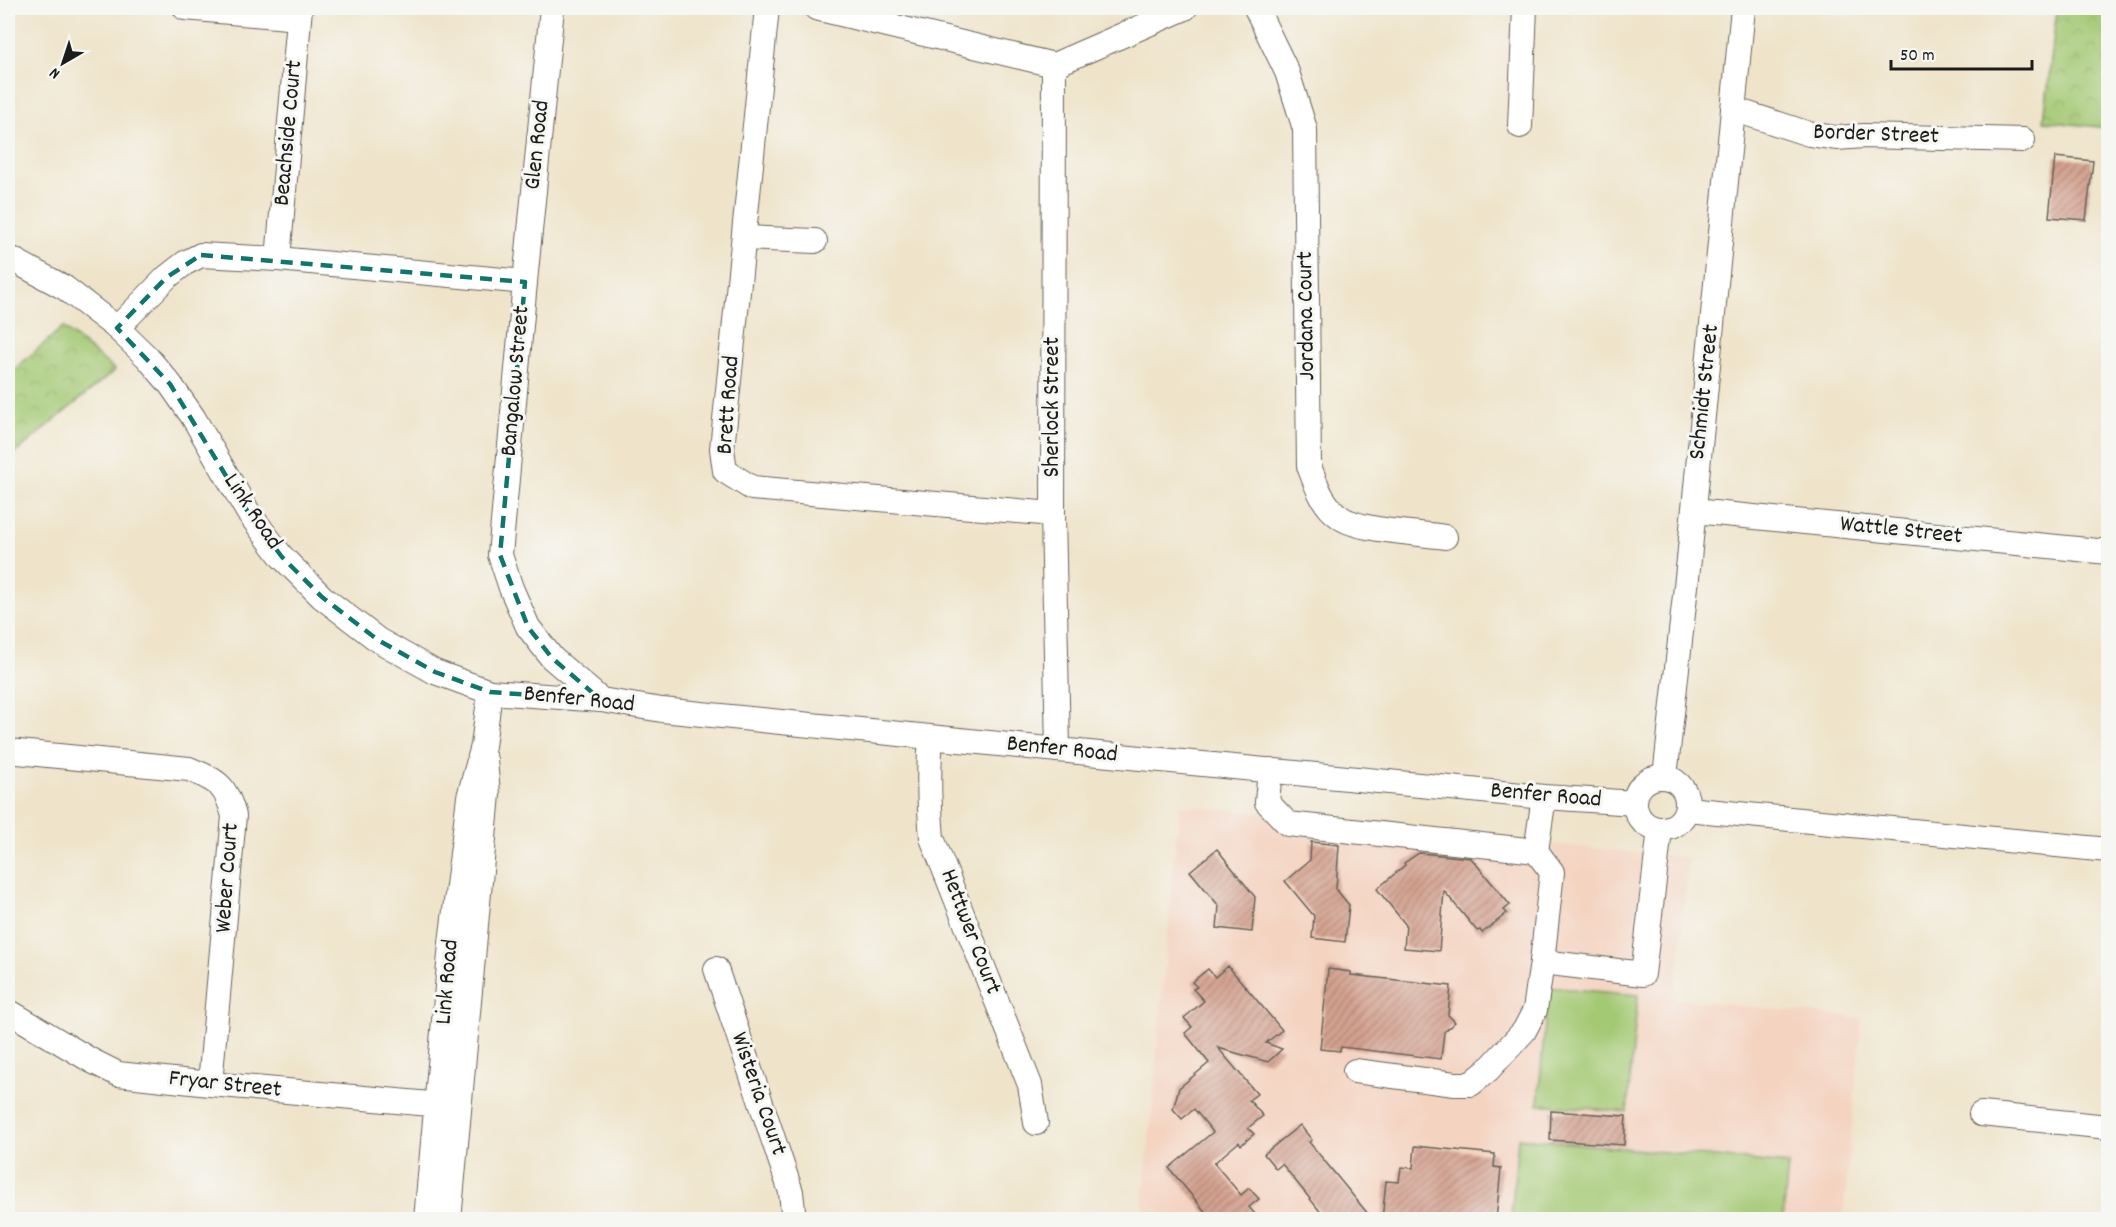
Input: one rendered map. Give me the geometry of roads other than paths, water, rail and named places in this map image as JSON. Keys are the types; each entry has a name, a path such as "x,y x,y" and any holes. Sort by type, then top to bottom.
{"street":[{"path":"185,8 300,13"},
{"name":"Glen Road","path":"525,282 552,8"},
{"name":"Brett Road","path":"767,8 722,449 725,471 752,488 1053,514"},
{"path":"816,8 1054,64 1185,8"},
{"name":"Jordana Court","path":"1256,8 1287,72 1305,129 1309,466 1319,494 1340,518 1364,526 1445,537"},
{"path":"1520,126 1525,8"},
{"name":"Schmidt Street","path":"1665,777 1694,511 1743,8"},
{"name":"Beachside Court","path":"278,259 300,13"},
{"name":"Sherlock Street","path":"1054,64 1053,514 1058,750"},
{"name":"Border Street","path":"1733,110 1809,134 1836,138 1864,136 2023,140"},
{"path":"745,238 815,241"},
{"name":"Bangalow Street","path":"117,327 167,277 185,263 201,255 278,259 525,282 500,555 528,627 552,658 601,700"},
{"name":"Link Road","path":"8,257 65,288 117,327 170,384 193,417 248,512 282,557 322,597 378,640 416,662 435,672 490,692 483,746 469,797 451,943 448,1106 449,1220"},
{"name":"Wattle Street","path":"1694,511 2109,552"},
{"name":"Benfer Road","path":"490,692 601,700 662,710 931,738 1544,797 1635,803"},
{"name":"Hettwer Court","path":"931,738 928,770 932,837 1030,1085 1036,1123"},
{"name":"Weber Court","path":"8,751 189,768 210,777 228,795 234,816 210,1084"},
{"path":"1270,770 1267,802 1288,824 1536,851"},
{"path":"1542,962 1643,974 1660,829 1675,825 1687,809 1684,791 1673,780 1665,777"},
{"name":"Benfer Road","path":"1660,829 1645,824 1636,811 1635,803 1642,785 1653,778 1665,777"},
{"path":"1355,1071 1471,1084 1488,1070 1524,1031 1535,1010 1552,872 1536,851 1544,797"},
{"path":"1687,809 2109,850"},
{"name":"Wisteria Court","path":"716,969 791,1192 794,1220"},
{"name":"Fryar Street","path":"8,1011 118,1074 448,1106"},
{"name":"Link Road","path":"426,1220 448,1106"},
{"path":"1981,1114 2109,1127"}]}
